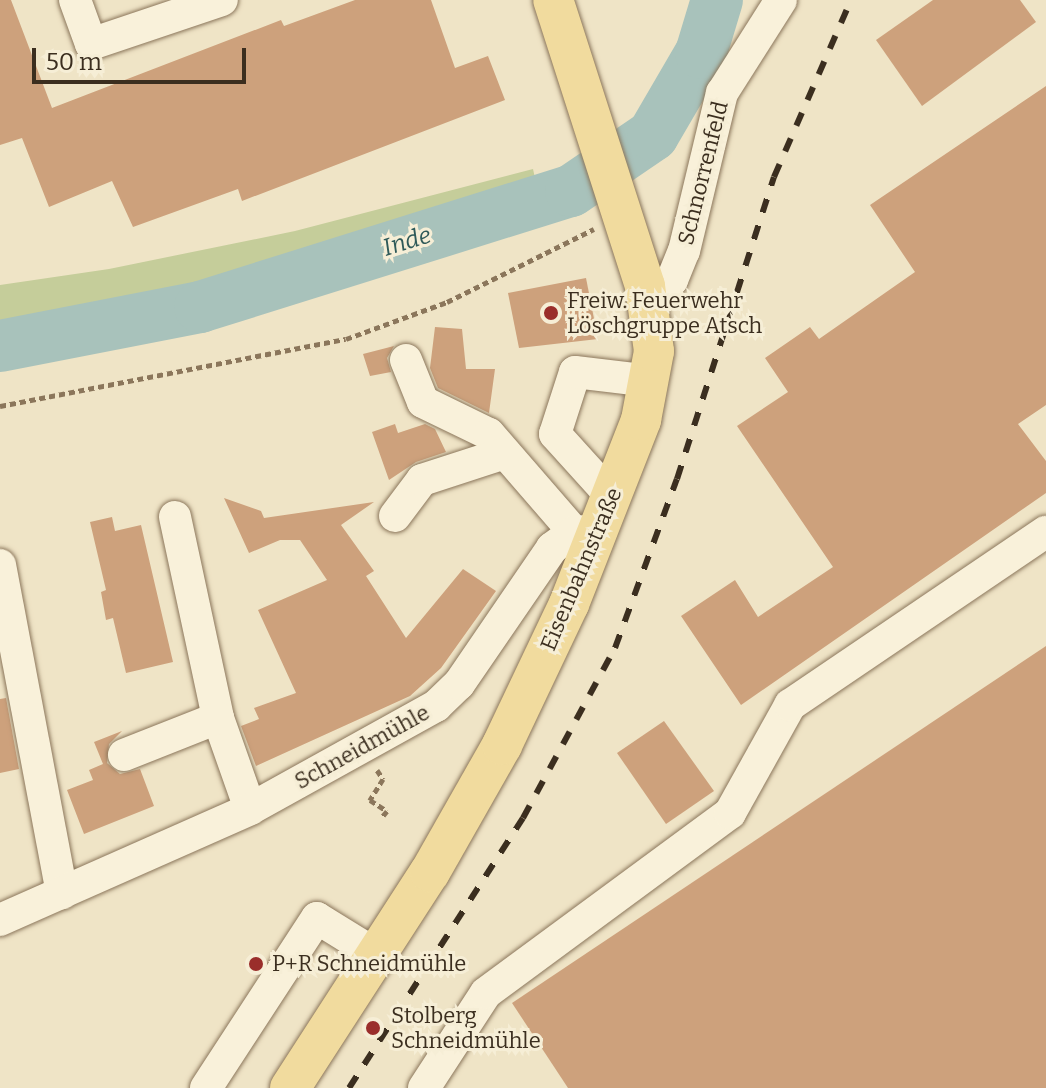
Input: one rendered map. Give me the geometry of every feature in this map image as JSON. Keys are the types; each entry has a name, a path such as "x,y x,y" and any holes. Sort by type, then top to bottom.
{"main road":[{"name":"Eisenbahnstraße","path":"290,1088 377,955 502,745 650,381 654,351 648,302 598,132 553,0"}],"street":[{"path":"75,0 91,44 222,0"},
{"name":"Schnorrenfeld","path":"648,302 672,280 684,251 722,93 781,0"},
{"path":"406,360 423,402 489,434 505,453 595,520"},
{"path":"595,520 555,434 575,372 650,381"},
{"path":"395,516 422,480 505,453"},
{"path":"175,517 218,718 250,809"},
{"name":"Schneidmühle","path":"0,920 250,809 436,706 459,684 552,548 595,520"},
{"path":"424,1088 486,993 730,813 790,705 1046,532"},
{"path":"0,565 62,893"},
{"path":"124,755 218,718"},
{"path":"206,1088 317,918 377,955"}],"path":[{"path":"0,406 346,339 447,302 620,204"},
{"path":"376,767 383,779 370,800 387,811 382,817"}],"green space":[{"path":"533,169 543,214 197,313 0,361 0,285 109,269 295,231"}],"building":[{"path":"0,0 11,0 52,108 281,20 284,26 355,0 431,0 455,68 488,56 505,100 242,201 238,189 133,227 112,181 49,207 22,138 0,145"},
{"path":"933,0 1020,0 1036,22 922,106 876,40"},
{"path":"1046,86 1046,405 1018,424 1046,461 1046,493 741,705 681,616 735,580 758,617 833,567 737,426 788,392 765,358 810,327 819,339 915,272 870,205"},
{"path":"586,278 598,339 519,348 508,293"},
{"path":"435,327 462,329 466,369 495,369 489,413 438,388 430,368"},
{"path":"394,346 387,358 391,372 370,376 363,354"},
{"path":"395,424 398,433 425,424 435,429 446,452 416,462 389,480 372,432"},
{"path":"224,498 261,511 264,518 374,502 341,525 374,571 366,576 406,638 463,569 496,591 441,668 410,696 256,766 241,726 259,719 254,708 296,693 258,610 327,580 300,540 280,540 249,553"},
{"path":"112,517 115,531 141,525 173,662 126,673 113,618 106,620 101,592 106,590 90,522"},
{"path":"1046,646 1046,1088 568,1088 512,1003"},
{"path":"6,698 19,769 0,773 0,699"},
{"path":"664,721 714,791 666,824 617,753"},
{"path":"122,731 109,744 107,763 120,774 140,769 154,806 84,834 67,790 93,780 89,770 103,764 94,742"}],"waterway":[{"name":"Inde","path":"0,346 200,307 571,191 653,135 701,53 717,0"}],"railway":[{"path":"349,1088 523,818 615,648 677,479 774,177 851,0"}],"place":[{"name":"Freiw. Feuerwehr Löschgruppe Atsch","path":"551,313"},
{"name":"P+R Schneidmühle","path":"256,964"},
{"name":"Stolberg Schneidmühle","path":"373,1028"}]}
